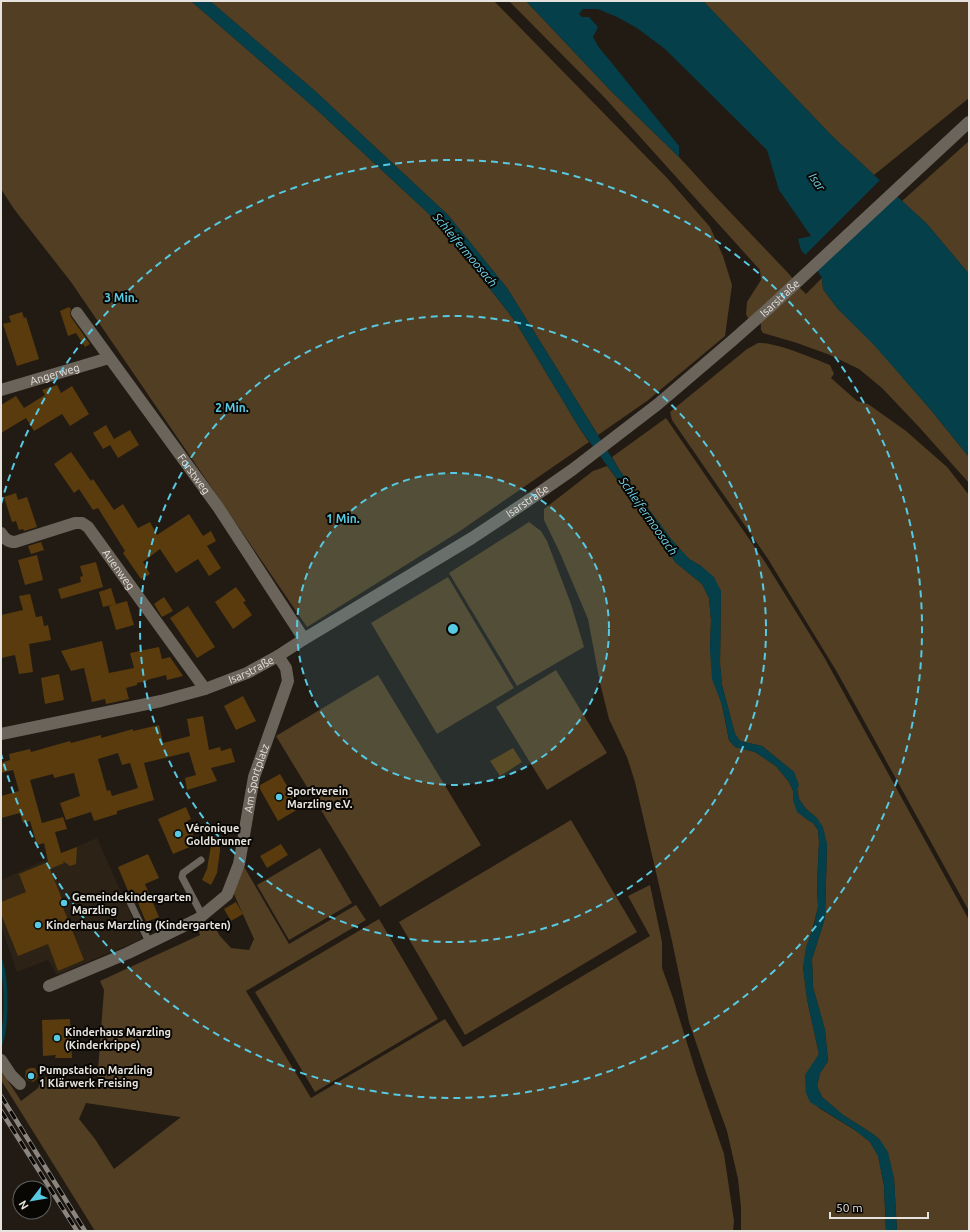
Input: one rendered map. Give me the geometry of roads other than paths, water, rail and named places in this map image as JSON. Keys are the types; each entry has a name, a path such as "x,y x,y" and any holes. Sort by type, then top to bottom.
{"street":[{"name":"Isarstraße","path":"1,734 154,703 205,689 247,673 278,656 472,538 572,470 658,404 768,309 969,122"},
{"name":"Forstweg","path":"77,313 218,507 304,639"},
{"name":"Angerweg","path":"1,390 109,358"},
{"name":"Auenweg","path":"1,533 9,542 15,542 75,523 82,523 88,528 205,689"},
{"name":"Am Sportplatz","path":"49,986 198,919 227,895 239,864 254,777 288,681 286,668 278,656"},
{"path":"3,1063 11,1075 20,1084"}],"lane":[{"path":"201,860 183,873 182,877 202,915"},
{"path":"130,902 149,942"}],"water":[{"name":"Schleifermoosach","path":"191,1 210,1 315,91 448,215 507,288 620,471 671,539 689,559 701,566 714,577 721,591 720,664 722,685 735,734 740,741 762,746 794,772 799,785 797,790 799,799 806,809 817,818 823,827 827,844 825,918 812,959 813,987 825,1030 828,1061 820,1073 817,1086 822,1097 843,1115 873,1134 880,1140 888,1152 894,1178 897,1231 886,1231 884,1186 878,1156 870,1142 852,1128 810,1102 806,1093 805,1075 819,1054 807,999 803,967 806,947 814,925 818,907 818,830 813,823 797,812 793,800 793,791 789,782 776,766 755,752 735,747 729,740 722,705 712,679 709,598 702,584 675,562 664,542 580,429 515,321 428,213 317,110"},
{"name":"Isar","path":"526,1 703,1 832,136 927,224 969,274 969,457 930,409 874,345 838,309 823,289 822,278 814,265 801,250 798,239 811,236 779,190 767,150 665,49 637,28 617,17 598,9 583,9 579,14 582,17 589,17 598,27 593,37 598,46 679,146 679,157 611,91"}],"waterway":[{"path":"1,962 6,1002 1,1043"}],"railway":[{"path":"1,1096 85,1231"},
{"path":"1,1111 77,1231"}],"place":[{"name":"Sportverein Marzling e.V.","path":"279,797"},
{"name":"Véronique Goldbrunner","path":"178,834"},
{"name":"Gemeindekindergarten Marzling","path":"64,903"},
{"name":"Kinderhaus Marzling (Kindergarten)","path":"38,925"},
{"name":"Kinderhaus Marzling (Kinderkrippe)","path":"57,1038"},
{"name":"Pumpstation Marzling 1 Klärwerk Freising","path":"31,1076"}]}
